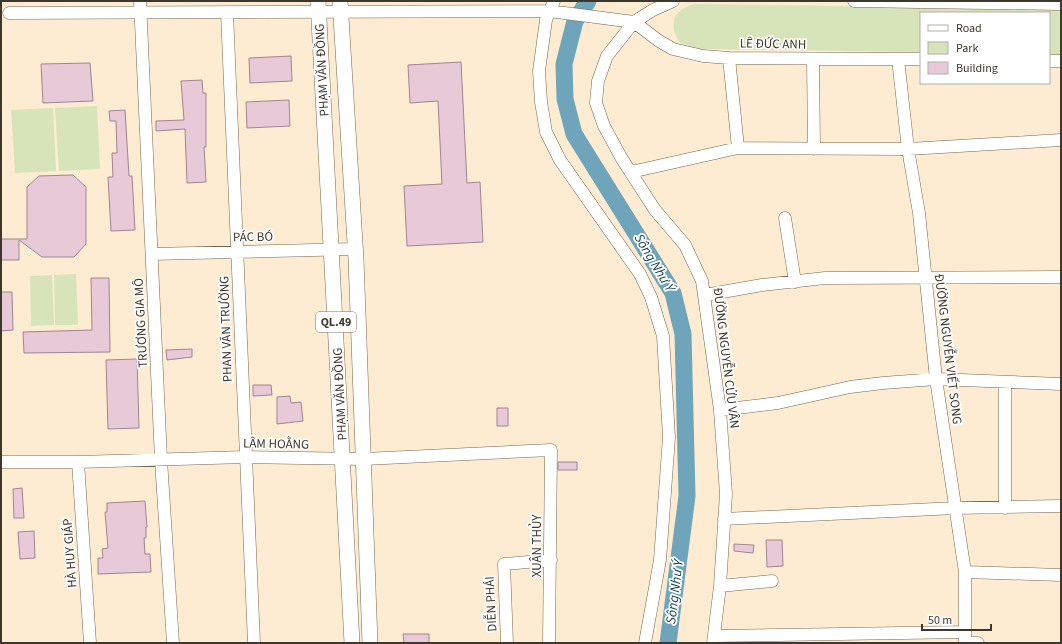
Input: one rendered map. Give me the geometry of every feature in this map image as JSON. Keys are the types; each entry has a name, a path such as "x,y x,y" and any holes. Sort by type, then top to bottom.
{"main road":[{"name":"PHẠM VĂN ĐỒNG","path":"318,6 352,643"},
{"name":"PHẠM VĂN ĐỒNG","path":"341,7 355,249 370,643"}],"street":[{"name":"TRƯƠNG GIA MÔ","path":"140,1 161,460 173,643"},
{"path":"634,22 671,1"},
{"path":"854,1 1061,4"},
{"name":"LÊ ĐỨC ANH","path":"9,13 227,13 318,6 555,8 634,22 659,41 673,49 703,56 729,58 920,59"},
{"path":"555,8 546,20 539,71 540,102 546,132 560,160 640,274 651,297 663,336 669,437 660,560 645,643"},
{"name":"PHAN VĂN TRƯỜNG","path":"227,13 254,643"},
{"name":"ĐƯỜNG NGUYỄN CỬU VÂN","path":"634,22 607,56 598,81 596,103 604,126 631,172 655,210 685,245 702,281 720,410 726,494 720,586 713,640"},
{"path":"729,58 738,148"},
{"path":"813,59 814,149"},
{"name":"ĐƯỜNG NGUYỄN VIẾT SONG","path":"898,59 908,148 919,214 924,277 936,379 965,572 965,639"},
{"path":"1050,61 1061,61"},
{"path":"631,172 738,148 908,148 1061,140"},
{"path":"785,218 795,282"},
{"name":"PÁC BÓ","path":"152,254 355,249"},
{"path":"705,295 762,285 825,278 1061,277"},
{"path":"720,410 778,403 850,387 936,379 1005,383 1061,384"},
{"path":"1005,383 1005,508"},
{"name":"LÂM HOẰNG","path":"1,462 78,462 245,457 364,459 551,450"},
{"name":"XUÂN THỦY","path":"550,643 551,450"},
{"name":"HÀ HUY GIÁP","path":"78,462 90,643"},
{"path":"724,519 956,508 1061,506"},
{"name":"DIỄN PHÁI","path":"507,643 504,564 551,560"},
{"path":"965,572 1061,575"},
{"path":"720,586 772,581"},
{"path":"713,640 965,639 978,643"}],"green space":[{"path":"695,4 1061,9 1061,55 1050,55 1050,12 920,12 920,52 698,49 680,43 674,30 673,24 675,18 682,9"},
{"path":"97,106 100,169 59,171 55,108"},
{"path":"53,108 56,171 15,173 11,110"},
{"path":"76,274 78,325 55,325 54,275"},
{"path":"52,275 54,325 31,326 30,276"}],"building":[{"path":"291,56 292,81 250,83 249,58"},
{"path":"461,62 467,183 480,182 483,242 407,246 404,186 442,184 438,101 410,103 408,65"},
{"path":"90,63 93,101 43,103 41,64"},
{"path":"202,80 203,93 206,93 206,147 204,147 206,182 187,183 185,129 156,131 156,121 184,120 181,81"},
{"path":"289,100 290,126 247,128 246,102"},
{"path":"125,110 129,176 132,176 135,230 111,231 108,177 113,177 112,153 117,153 116,121 110,121 109,111"},
{"path":"73,175 86,187 86,244 74,257 42,257 19,240 19,260 1,260 1,239 27,239 27,187 39,176"},
{"path":"91,278 109,278 110,352 24,353 23,332 92,330"},
{"path":"1,292 12,292 13,330 1,331"},
{"path":"192,349 192,357 167,360 166,350"},
{"path":"137,359 139,428 108,429 106,360"},
{"path":"253,385 271,385 272,395 253,396"},
{"path":"290,396 291,403 301,402 303,421 277,424 277,397"},
{"path":"497,408 508,408 508,426 497,426"},
{"path":"558,462 577,462 577,470 558,470"},
{"path":"22,488 24,518 14,518 13,489"},
{"path":"145,501 147,527 146,538 144,538 145,554 150,554 151,572 98,574 98,558 103,558 102,549 108,548 105,512 107,512 107,503"},
{"path":"34,531 35,558 20,559 18,532"},
{"path":"766,540 782,540 783,566 767,567"},
{"path":"734,544 754,545 753,553 734,551"},
{"path":"403,634 429,634 429,643 404,643"}],"waterway":[{"name":"Sông Như Ý","path":"588,1 575,21 564,64 565,99 574,134 673,293 683,334 687,496 668,643"}]}
